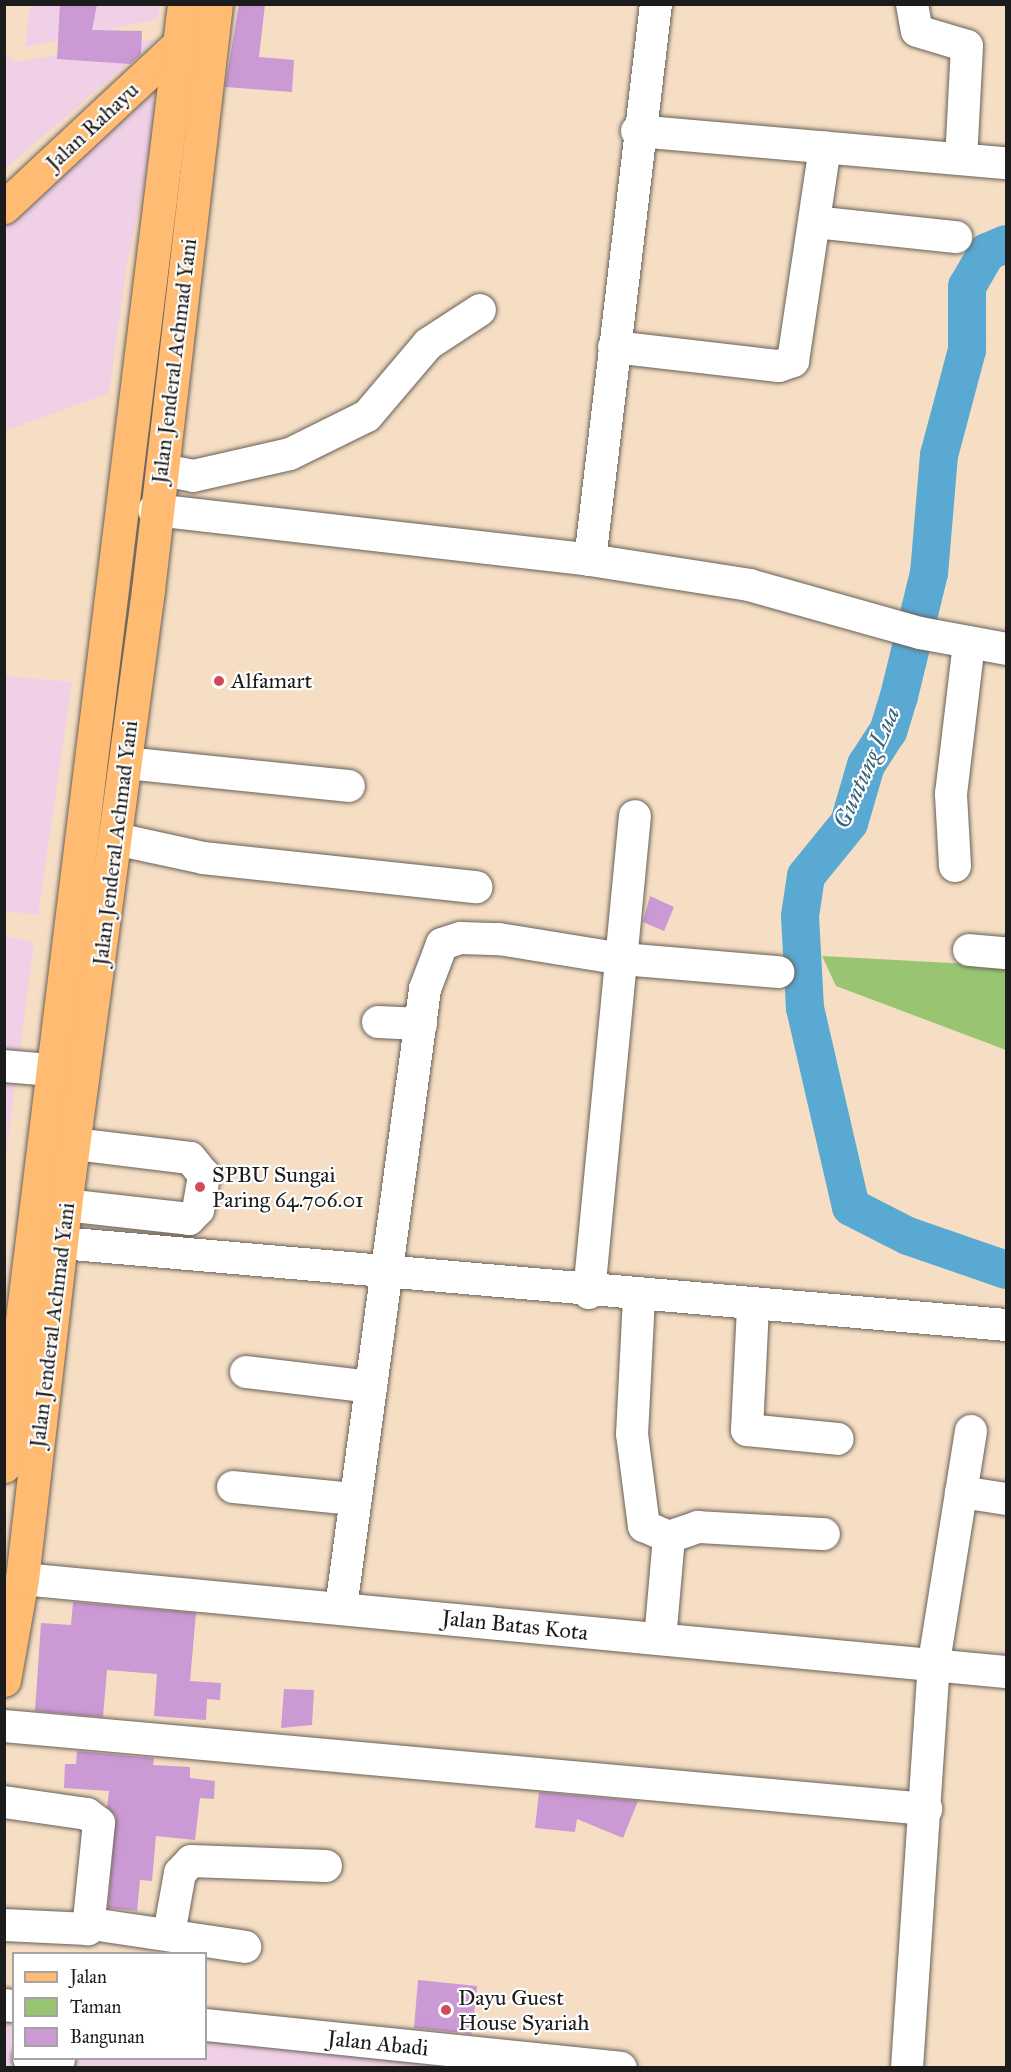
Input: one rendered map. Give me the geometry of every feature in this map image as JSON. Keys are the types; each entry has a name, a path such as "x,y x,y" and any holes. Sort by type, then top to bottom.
{"main road":[{"name":"Jalan Jenderal Achmad Yani","path":"4,1466 184,4"},
{"name":"Jalan Jenderal Achmad Yani","path":"4,1680 22,1579 65,1205 126,763 154,510 163,470 216,4"},
{"name":"Jalan Rahayu","path":"4,207 179,44"},
{"path":"150,289 183,291"},
{"path":"142,352 176,355"},
{"path":"20,1327 52,1329"}],"street":[{"path":"590,560 638,131 656,4"},
{"path":"912,4 917,32 967,46 960,159"},
{"path":"638,131 1006,163"},
{"path":"614,347 786,365 797,355 825,147"},
{"path":"815,222 956,237"},
{"path":"163,470 193,476 290,454 359,420 381,403 429,344 480,310"},
{"path":"154,510 590,560 792,593 920,633 969,644 1006,649"},
{"path":"955,866 951,794 969,644"},
{"path":"126,763 349,786"},
{"path":"589,1293 635,816"},
{"path":"116,839 203,858 476,887"},
{"path":"341,1608 354,1499 421,1024 432,959 442,944 460,938 621,960 778,972"},
{"path":"969,950 1006,953"},
{"path":"378,1022 421,1024"},
{"path":"4,1066 51,1070"},
{"path":"65,1205 189,1219 198,1210 204,1175 190,1158 74,1144"},
{"path":"61,1244 387,1276 753,1307 1006,1325"},
{"path":"639,1297 631,1408 641,1519 649,1532 669,1537 698,1527 824,1534"},
{"path":"753,1307 747,1430 838,1439"},
{"path":"246,1372 371,1387"},
{"path":"907,2067 934,1662 971,1431"},
{"path":"233,1486 354,1499"},
{"path":"961,1492 1006,1499"},
{"path":"660,1639 669,1537"},
{"name":"Jalan Batas Kota","path":"22,1579 660,1639 934,1662 1006,1672"},
{"path":"4,1726 926,1809"},
{"path":"4,1802 87,1814 99,1823 92,1924"},
{"path":"169,1934 180,1873 191,1861 326,1866"},
{"path":"4,1925 80,1931 92,1924 245,1947"},
{"name":"Jalan Abadi","path":"207,2025 621,2067"}],"shaded area":[{"path":"30,5 160,5 158,19 25,47"},
{"path":"156,39 5,169 4,52 15,62"},
{"path":"152,92 157,122 127,263 109,393 5,431 4,224"},
{"path":"5,676 72,682 38,915 5,911"},
{"path":"5,936 34,942 5,1164"},
{"path":"4,2019 12,2020 12,2060 207,2060 207,2038 529,2067 5,2067"}],"green space":[{"path":"822,956 1006,966 1006,1050 836,986"}],"building":[{"path":"60,4 97,4 92,30 142,31 141,54 130,64 57,59"},
{"path":"239,4 265,4 259,57 294,60 292,92 225,87"},
{"path":"650,896 674,907 664,931 643,922"},
{"path":"73,1602 196,1613 190,1681 221,1683 220,1700 207,1699 206,1720 154,1716 157,1674 107,1670 103,1717 35,1711 41,1623 71,1625"},
{"path":"284,1689 314,1690 312,1725 281,1728"},
{"path":"77,1751 154,1758 153,1765 190,1767 190,1778 215,1781 214,1799 200,1798 195,1840 156,1836 152,1881 140,1880 137,1911 108,1908 116,1816 107,1807 109,1791 64,1788 65,1764 76,1764"},
{"path":"539,1792 638,1801 623,1838 577,1819 575,1832 535,1828"},
{"path":"418,1980 477,1986 472,2034 414,2028"}],"waterway":[{"name":"Guntung Lua","path":"1006,244 987,252 967,286 967,350 939,455 929,573 899,696 888,731 866,765 849,823 806,876 800,916 805,1008 851,1207 908,1236 1006,1270"}],"place":[{"name":"Alfamart","path":"219,681"},
{"name":"SPBU Sungai Paring 64.706.01","path":"200,1187"},
{"name":"Dayu Guest House Syariah","path":"446,2010"}]}
